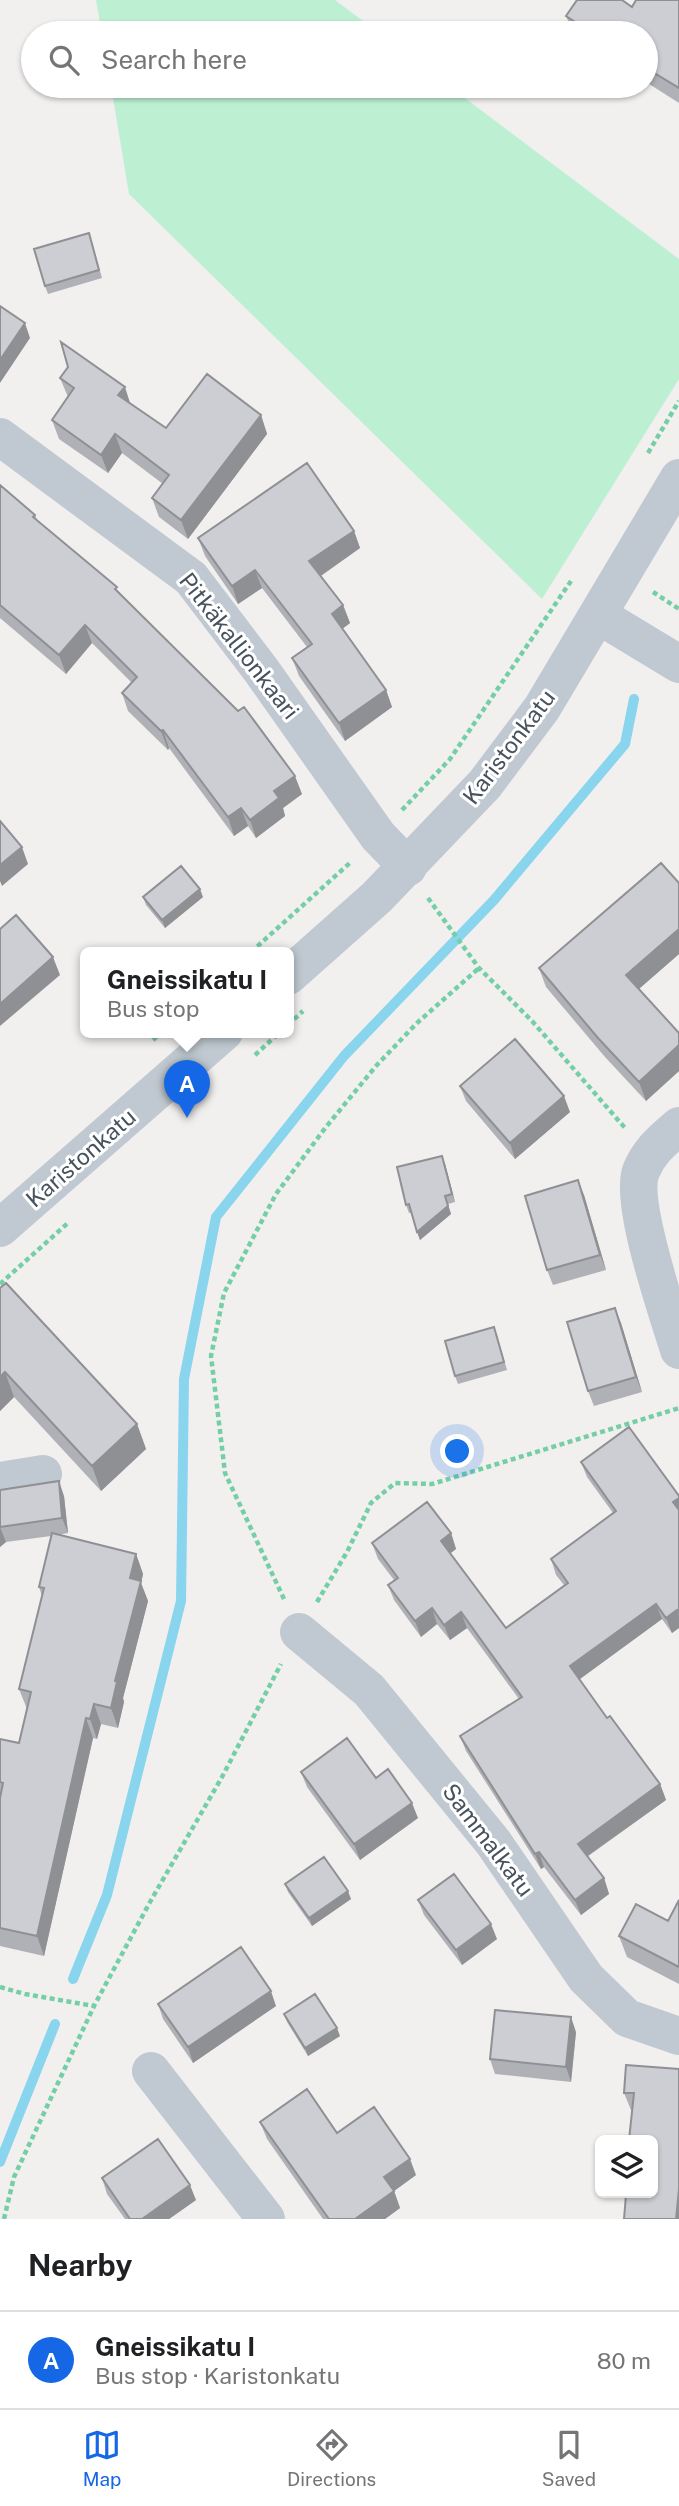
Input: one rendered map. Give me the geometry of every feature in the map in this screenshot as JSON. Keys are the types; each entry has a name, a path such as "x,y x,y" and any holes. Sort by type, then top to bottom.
{"street":[{"name":"Pitkäkallionkaari","path":"0,437 191,578 261,670 379,835 418,882"},
{"name":"Karistonkatu","path":"294,972 377,897 418,882 485,784 542,708 679,478"},
{"path":"598,615 679,664"},
{"name":"Karistonkatu","path":"1,1224 46,1189 217,1038"},
{"path":"679,1126 651,1151 640,1174 641,1218 679,1350"},
{"path":"0,1481 43,1474"},
{"name":"Sammalkatu","path":"299,1632 369,1690 493,1842 586,1978 627,2018 679,2036"},
{"path":"151,2071 266,2219"}],"path":[{"path":"646,457 679,401"},
{"path":"256,947 379,835 450,759 578,570"},
{"path":"418,882 479,968 532,1021 623,1125 646,1161"},
{"path":"299,1632 225,1473 211,1356 224,1293 276,1194 327,1127 376,1066 479,968"},
{"path":"4,2219 14,2177 94,2007 299,1632 348,1552 371,1503 395,1483 432,1484 679,1408"},
{"path":"0,1987 94,2007"}],"green space":[{"path":"96,0 335,0 363,21 100,21"},
{"path":"113,98 465,98 679,259 679,379 542,599 129,194"}],"building":[{"path":"577,0 622,0 632,7 636,0 679,0 679,88 658,75 658,21 574,21 566,16"},
{"path":"89,233 99,270 45,286 34,249"},
{"path":"0,306 25,323 0,360"},
{"path":"61,342 125,387 118,395 166,428 207,374 261,415 181,520 152,498 169,475 115,434 101,455 52,420 74,388 60,378 68,367"},
{"path":"307,463 354,531 309,561 343,605 332,614 386,690 339,723 292,658 312,644 255,570 232,586 198,538"},
{"path":"0,485 35,515 33,517 117,587 115,589 238,711 244,707 295,776 274,791 279,798 250,820 241,808 228,817 163,730 122,693 137,677 85,625 59,655 0,605"},
{"path":"0,821 22,847 0,865"},
{"path":"661,863 679,883 679,929 626,975 679,1033 679,1045 639,1082 539,968"},
{"path":"181,866 200,889 162,920 143,897"},
{"path":"16,915 53,957 0,1004 0,929"},
{"path":"515,1039 564,1096 510,1143 460,1086"},
{"path":"442,1156 452,1194 445,1196 448,1206 417,1232 409,1204 406,1205 397,1167"},
{"path":"578,1180 600,1255 547,1270 525,1196"},
{"path":"6,1283 137,1424 92,1466 5,1372 0,1377 0,1288"},
{"path":"615,1308 636,1377 588,1391 567,1322"},
{"path":"494,1327 504,1362 455,1376 445,1341"},
{"path":"629,1427 679,1496 673,1502 679,1510 679,1613 677,1610 666,1618 656,1604 570,1666 607,1718 610,1716 660,1784 578,1844 604,1878 575,1900 539,1852 535,1854 460,1736 522,1697 461,1612 444,1625 432,1608 415,1621 388,1585 398,1578 372,1543 427,1502 451,1533 441,1541 506,1628 568,1583 551,1559 616,1511 581,1462"},
{"path":"59,1481 62,1518 0,1527 0,1490"},
{"path":"52,1533 136,1554 130,1578 141,1581 115,1681 117,1682 111,1708 94,1704 90,1719 86,1718 37,1936 0,1928 0,1798 3,1783 0,1782 0,1739 19,1743 31,1692 19,1689 44,1588 39,1587"},
{"path":"347,1738 376,1778 388,1769 412,1803 354,1844 301,1772"},
{"path":"324,1857 348,1891 309,1918 285,1884"},
{"path":"454,1874 491,1924 456,1950 418,1900"},
{"path":"679,1900 679,1967 619,1936 636,1904 668,1921"},
{"path":"241,1947 271,1991 188,2047 158,2004"},
{"path":"315,1994 337,2028 305,2048 284,2014"},
{"path":"495,2010 571,2017 566,2067 490,2059"},
{"path":"626,2065 679,2069 679,2189 676,2219 624,2219 626,2198 658,2198 658,2135 630,2135 634,2093 624,2093"},
{"path":"307,2089 337,2133 374,2107 410,2159 384,2177 394,2191 355,2219 329,2219 260,2122"},
{"path":"158,2139 190,2185 142,2219 130,2219 102,2178"}],"waterway":[{"path":"73,1979 107,1895 181,1601 184,1379 216,1217 344,1056 494,900 625,744 634,699"},
{"path":"0,2162 55,2024"}],"place":[{"name":"Gneissikatu I","path":"187,1118"}]}
